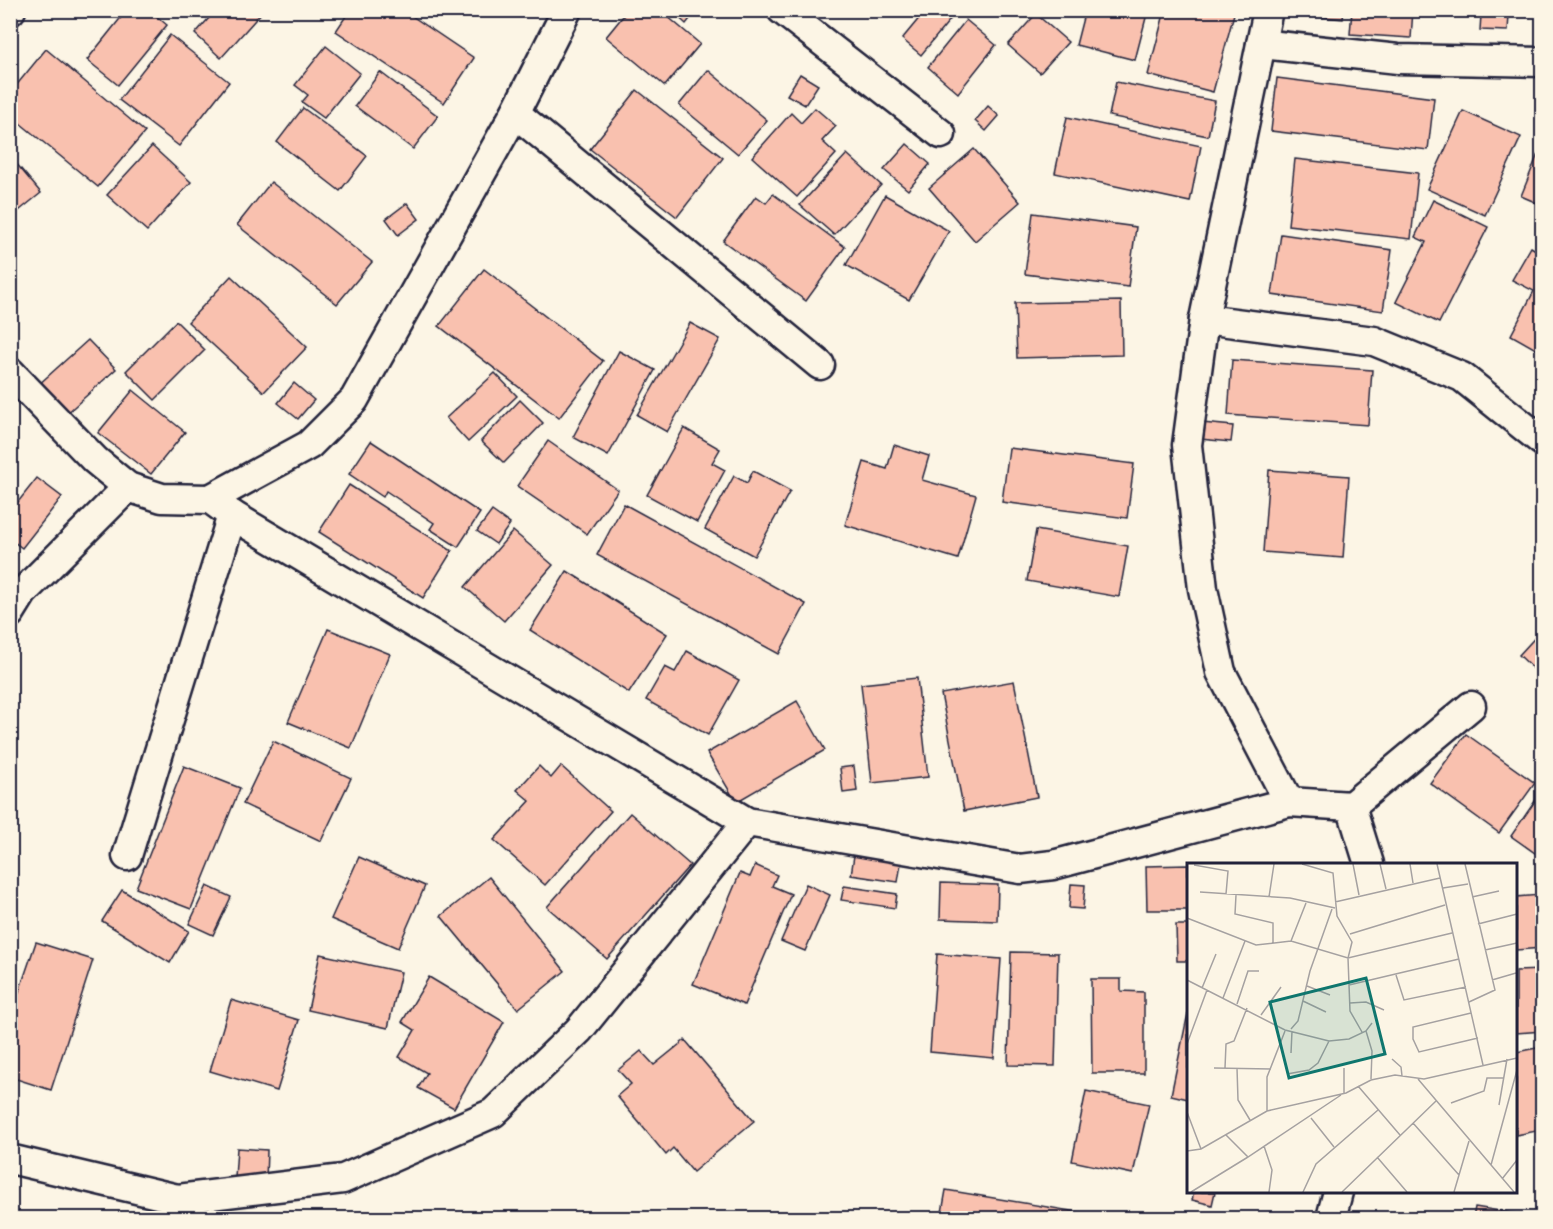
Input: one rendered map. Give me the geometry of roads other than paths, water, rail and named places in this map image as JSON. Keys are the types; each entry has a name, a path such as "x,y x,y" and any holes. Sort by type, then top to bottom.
{"street":[{"path":"127,856 221,507 309,445 354,400 515,113 567,10"},
{"path":"782,10 942,134"},
{"path":"1268,10 1204,319 1188,445 1203,590 1221,672 1288,802"},
{"path":"1261,44 1398,59 1542,62"},
{"path":"515,113 820,365"},
{"path":"1204,319 1374,340 1462,377 1542,441"},
{"path":"10,372 95,460 128,487 162,498 221,507 747,822 1020,869 1053,865 1288,802 1351,806 1471,706"},
{"path":"10,613 23,592 128,487"},
{"path":"1351,806 1369,863"},
{"path":"10,1159 178,1198 343,1179 494,1113 579,1030 747,822"},
{"path":"1331,1218 1337,1193"}]}
